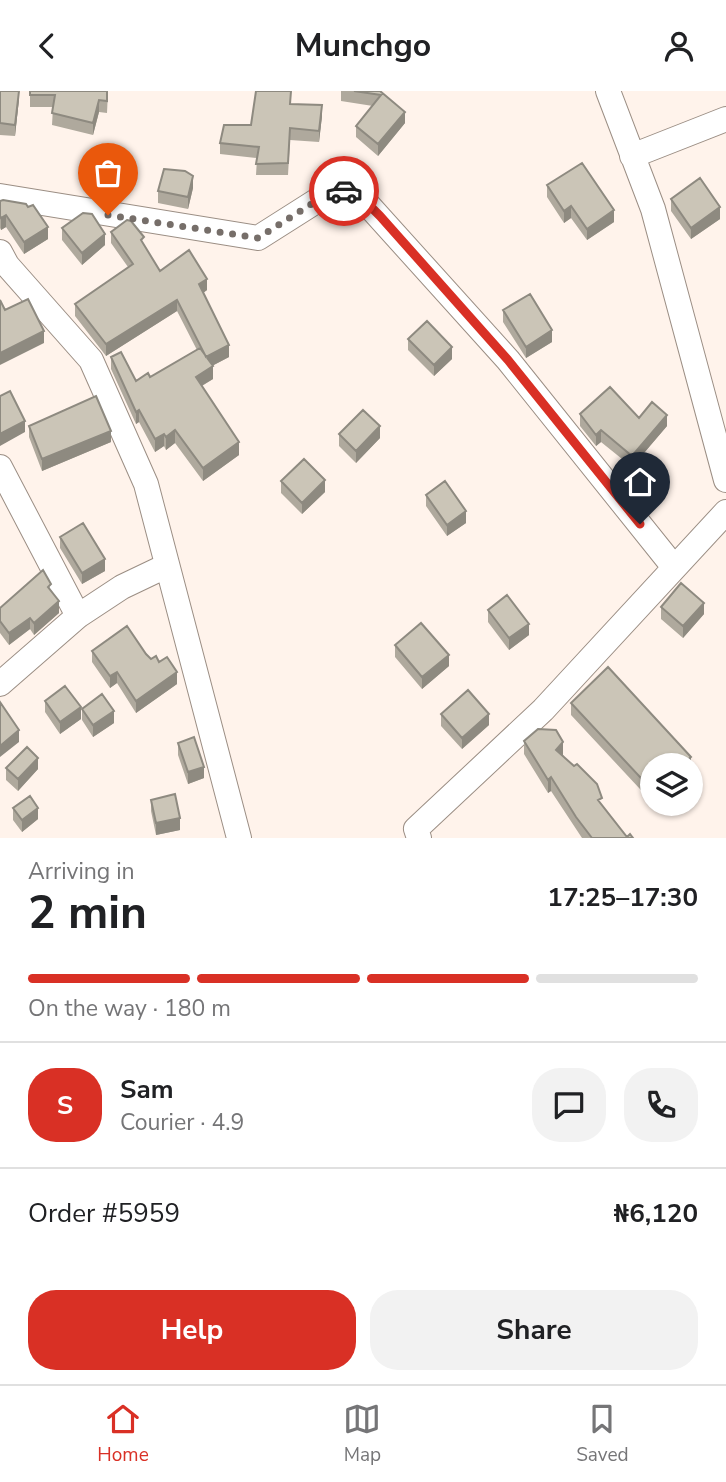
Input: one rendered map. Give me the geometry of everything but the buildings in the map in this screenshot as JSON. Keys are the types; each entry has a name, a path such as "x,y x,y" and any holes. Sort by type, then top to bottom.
{"street":[{"path":"608,91 653,209 726,480"},
{"path":"632,156 726,119"},
{"path":"0,196 258,238 329,193 344,191 361,197 508,360 673,566"},
{"path":"0,252 7,265 91,360 146,484 239,838"},
{"path":"0,467 78,616"},
{"path":"419,838 416,829 543,710 673,566 726,512"},
{"path":"1,680 78,616 122,587 166,566"}],"way so far":[{"path":"108,215 258,238 329,193 344,191"}],"route":[{"path":"344,191 361,197 380,216 508,360 640,524"}]}
